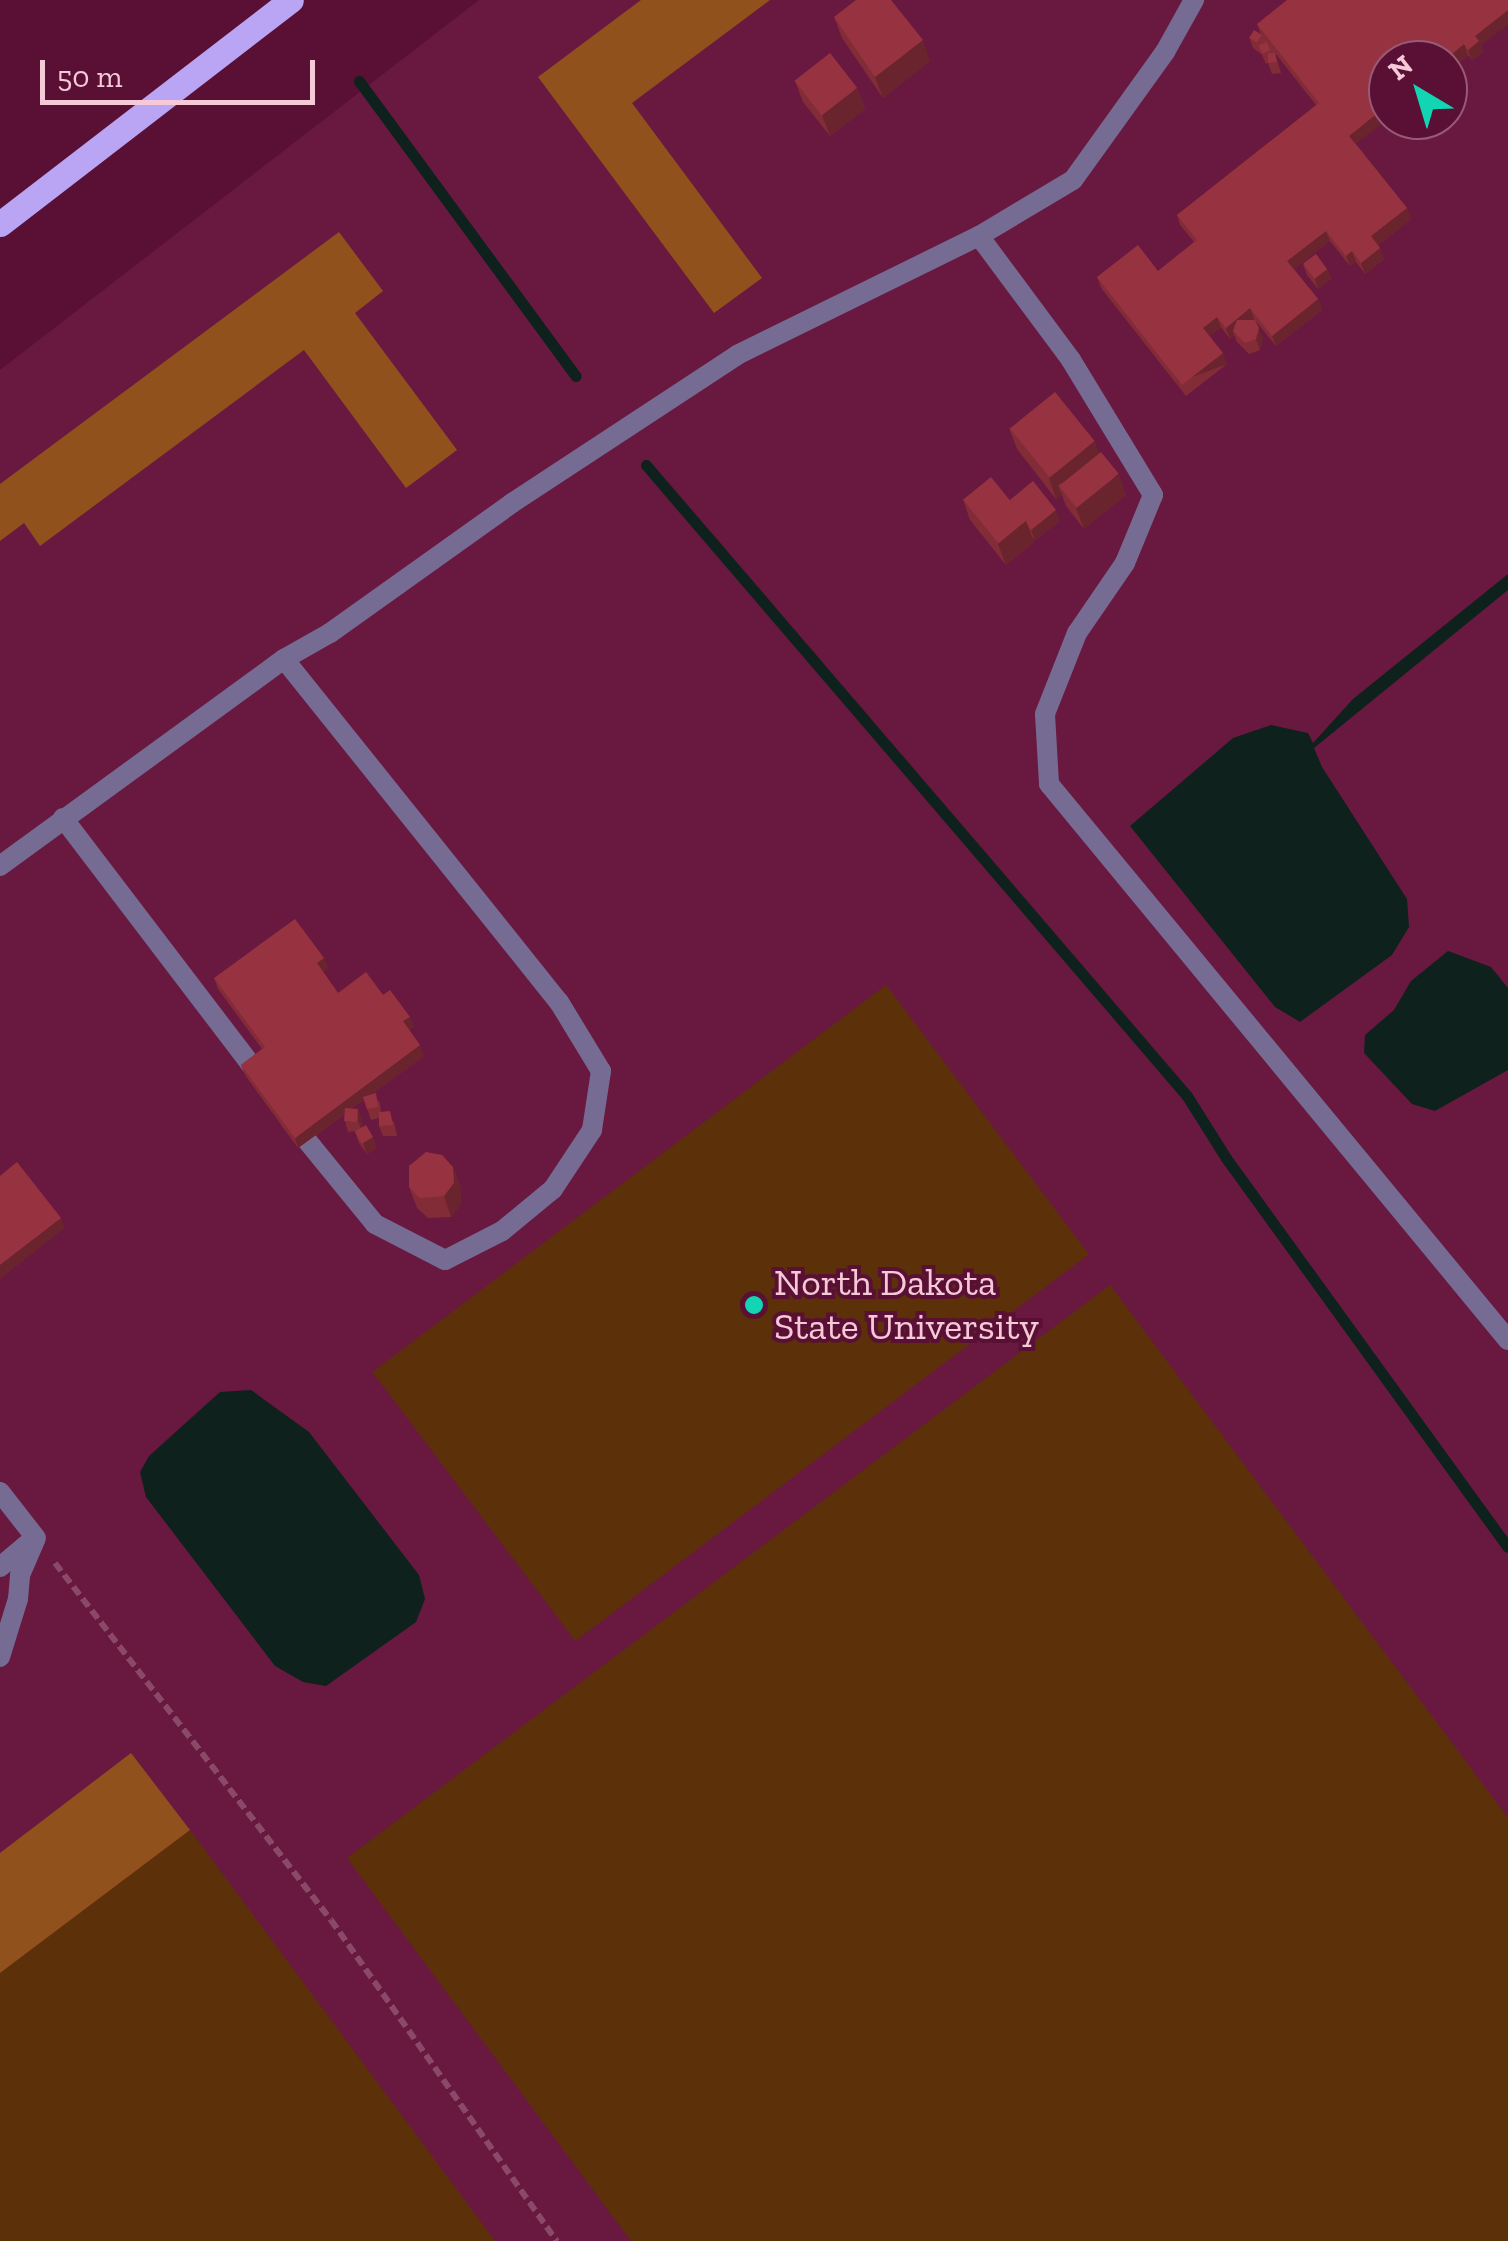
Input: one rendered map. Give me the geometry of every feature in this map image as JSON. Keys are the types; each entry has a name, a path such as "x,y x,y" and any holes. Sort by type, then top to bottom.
{"main road":[{"path":"0,224 292,0"}],"street":[{"path":"0,866 284,659 330,633 512,503 737,355 980,236 1073,180 1165,52 1194,0"},
{"path":"980,236 1071,360 1153,495 1125,563 1077,633 1045,714 1050,784 1508,1340"},
{"path":"62,818 307,1142 376,1224 445,1260 502,1231 553,1189 592,1130 601,1071 559,1002 284,659"},
{"path":"0,1492 36,1538"},
{"path":"0,1567 36,1538"},
{"path":"0,1657 18,1599 20,1575 36,1538"}],"path":[{"path":"36,1538 331,1920 557,2241"}],"shaded area":[{"name":"North Dakota State University","path":"479,0 1508,0 1508,2241 0,2241 0,370"},
{"path":"641,0 770,0 632,103 762,278 714,313 538,77"},
{"path":"339,232 383,291 355,313 457,450 406,488 304,350 40,546 24,523 0,541 0,484"},
{"path":"1508,574 1508,590 1314,748 1322,767 1407,899 1409,927 1392,955 1300,1022 1275,1007 1130,826 1233,738 1271,725 1308,733 1313,743 1353,699"},
{"path":"1448,951 1491,967 1508,988 1508,1070 1435,1111 1412,1104 1364,1053 1365,1035 1394,1010 1411,981"},
{"path":"886,985 1089,1254 575,1641 372,1372"},
{"path":"1110,1285 1508,1818 1508,2241 631,2241 347,1858"},
{"path":"251,1390 309,1432 419,1575 425,1599 416,1622 326,1686 303,1682 275,1666 146,1497 140,1472 149,1456 220,1392"},
{"path":"131,1753 190,1830 0,1973 0,1853"},
{"path":"190,1830 495,2241 0,2241 0,1973"}],"building":[{"path":"856,0 891,0 923,40 875,77 834,17"},
{"path":"1287,0 1508,0 1508,10 1475,36 1479,41 1468,50 1468,40 1368,40 1368,121 1349,136 1407,208 1371,236 1380,248 1361,263 1352,251 1346,256 1326,231 1287,261 1318,299 1272,336 1250,308 1226,328 1217,317 1203,328 1223,353 1182,385 1097,277 1138,245 1158,271 1197,240 1177,215 1319,103 1257,24"},
{"path":"1254,30 1262,35 1257,42 1249,38"},
{"path":"1267,42 1270,50 1262,54 1259,45"},
{"path":"830,53 857,88 822,115 795,81"},
{"path":"1268,53 1275,53 1277,62 1268,63"},
{"path":"1316,254 1327,269 1314,279 1303,263"},
{"path":"1237,320 1255,320 1259,328 1256,339 1245,343 1233,331"},
{"path":"1055,392 1095,441 1050,477 1010,429"},
{"path":"1101,452 1119,474 1077,508 1059,486"},
{"path":"991,477 1026,521 998,543 963,500"},
{"path":"1033,481 1056,510 1031,530 1010,500"},
{"path":"295,919 324,958 317,963 338,993 366,972 383,995 390,990 410,1017 403,1021 420,1045 295,1138 241,1065 265,1047 214,978"},
{"path":"376,1093 378,1107 367,1109 363,1097"},
{"path":"345,1108 358,1109 357,1122 344,1121"},
{"path":"390,1111 393,1125 379,1126 379,1112"},
{"path":"366,1125 373,1137 362,1144 355,1132"},
{"path":"426,1152 442,1155 453,1167 454,1183 444,1196 420,1198 409,1187 409,1166"},
{"path":"17,1162 61,1218 0,1265 0,1176"}],"waterway":[{"path":"359,81 576,376"},
{"path":"646,465 1187,1096 1226,1158 1508,1547"}],"place":[{"name":"North Dakota State University","path":"754,1305"}]}
